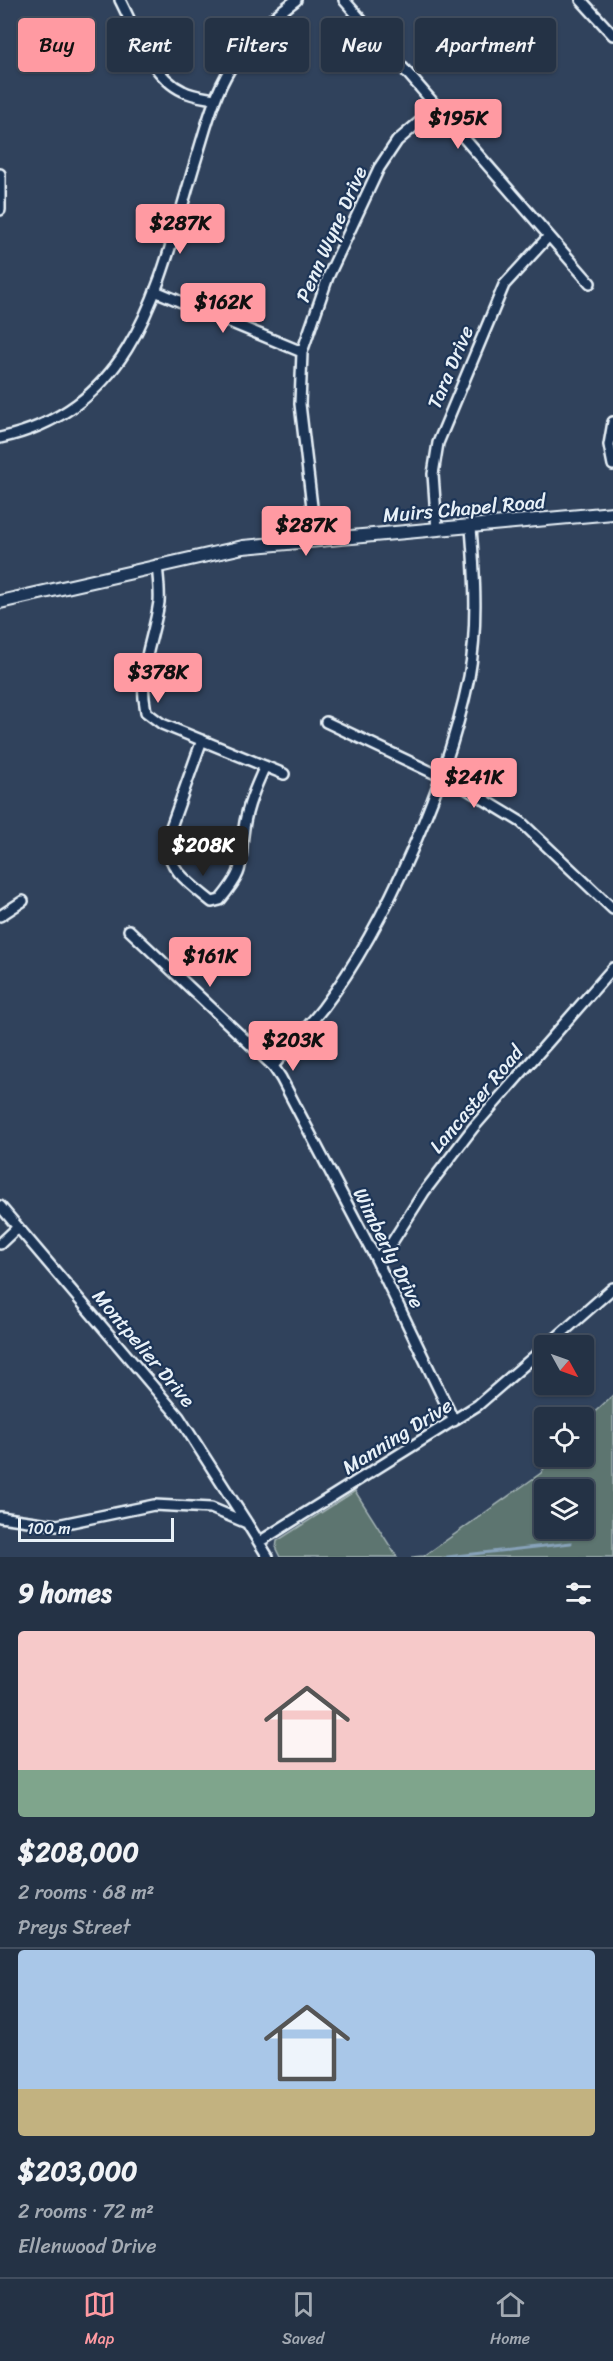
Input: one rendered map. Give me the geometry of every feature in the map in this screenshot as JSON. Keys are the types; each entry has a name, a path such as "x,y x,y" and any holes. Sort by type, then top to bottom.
{"main road":[{"name":"Muirs Chapel Road","path":"0,602 243,547 471,528 613,513"}],"street":[{"path":"120,0 155,66 166,80 182,91 214,99"},
{"path":"0,438 42,425 69,410 97,388 132,344 155,291 214,99 246,45 263,27 296,0"},
{"path":"344,0 590,284"},
{"path":"581,0 613,35"},
{"name":"Penn Wyne Drive","path":"316,541 300,404 302,352 328,278 380,168 397,141 438,106"},
{"path":"0,174 0,210"},
{"name":"Tara Drive","path":"437,530 433,474 438,443 504,285 549,236"},
{"path":"155,291 302,352"},
{"path":"613,422 609,445 613,465"},
{"path":"129,930 273,1066 324,1007 383,911 440,776 469,676 475,597 471,528"},
{"path":"157,565 159,600 145,656 141,689 146,712 162,724 284,774"},
{"path":"326,722 440,776 521,822 613,909"},
{"path":"202,740 166,841 174,869 212,902 220,900 241,870 246,818 251,798 265,766"},
{"path":"0,916 23,901"},
{"name":"Lancaster Road","path":"376,1258 391,1244 424,1192 473,1128 613,968"},
{"name":"Wimberly Drive","path":"273,1066 376,1258 454,1421"},
{"name":"Montpelier Drive","path":"0,1206 179,1417 268,1557"},
{"path":"0,1244 18,1227"},
{"name":"Manning Drive","path":"560,1335 613,1288"},
{"name":"Manning Drive","path":"259,1542 478,1406 534,1357"},
{"path":"0,1517 57,1525 154,1505 211,1508 248,1523"}],"green space":[{"path":"613,1395 613,1557 411,1557 424,1556 541,1473 545,1467 594,1467 594,1413"},
{"path":"355,1491 397,1557 280,1557 276,1549 277,1541"}],"waterway":[{"path":"447,1557 571,1543"}]}
